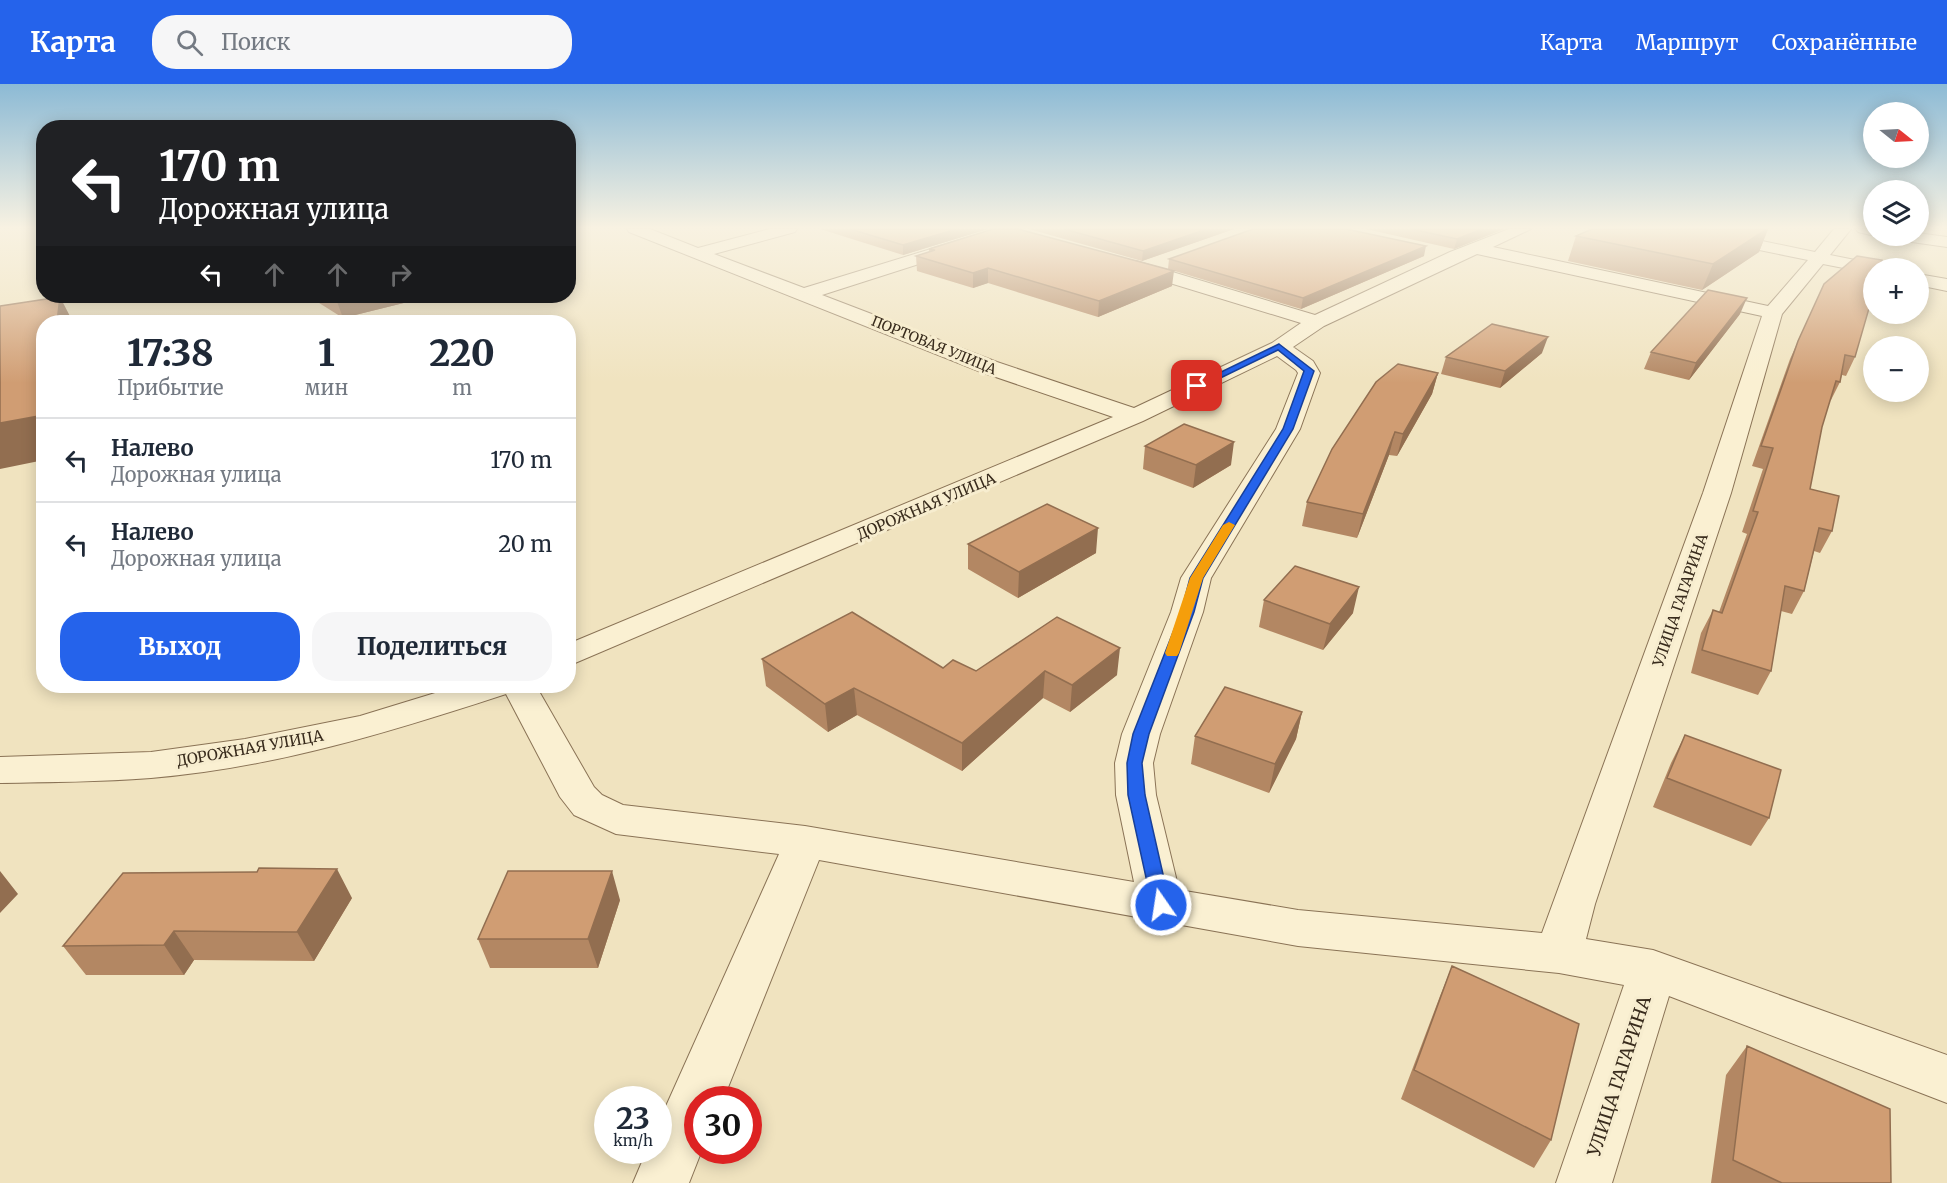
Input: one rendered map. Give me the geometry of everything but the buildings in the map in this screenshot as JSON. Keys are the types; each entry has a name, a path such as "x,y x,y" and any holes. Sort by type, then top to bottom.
{"street":[{"name":"ПОРТОВАЯ УЛИЦА","path":"770,280 989,367 1135,416"},
{"path":"806,294 853,280"},
{"path":"1180,280 1317,322"},
{"name":"ДОРОЖНАЯ УЛИЦА","path":"576,653 1135,416 1279,347 1317,322 1400,280"},
{"path":"1603,280 1773,313"},
{"name":"УЛИЦА ГАГАРИНА","path":"1559,954 1573,904 1718,493 1773,313 1800,280"},
{"path":"1929,281 1947,285"},
{"path":"1161,905 1137,795 1134,763 1141,734 1188,612 1196,578 1288,429 1309,373 1305,366 1279,347"},
{"name":"ДОРОЖНАЯ УЛИЦА","path":"0,770 151,765 245,752 365,727 472,693"},
{"path":"523,693 580,797 600,812 638,823 805,842 1298,928 1559,954 1653,969 1947,1079"},
{"path":"661,1183 805,842"},
{"name":"УЛИЦА ГАГАРИНА","path":"1584,1183 1653,969"}],"slow traffic":[{"path":"1172,653 1188,612 1196,578 1229,525"}],"route":[{"path":"1161,905 1137,795 1134,763 1141,734 1188,612 1196,578 1288,429 1309,371 1279,347 1197,386"}]}
